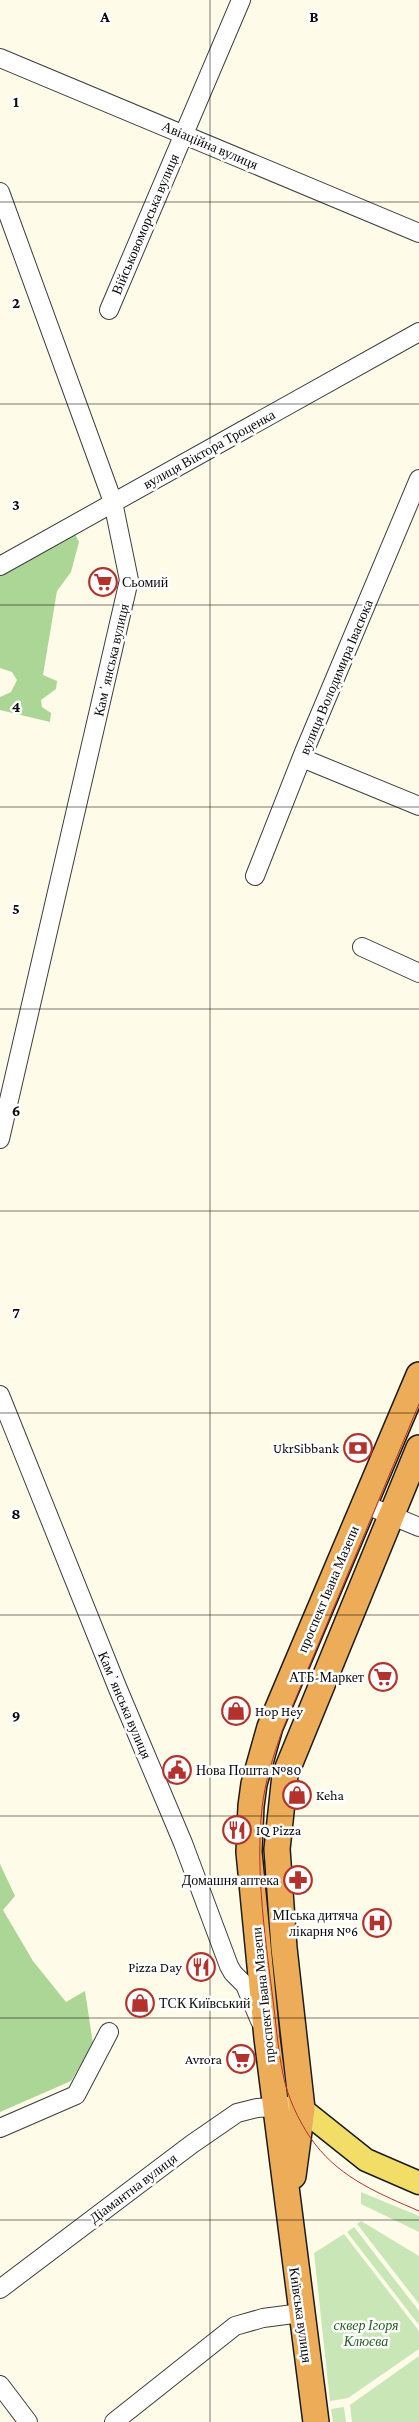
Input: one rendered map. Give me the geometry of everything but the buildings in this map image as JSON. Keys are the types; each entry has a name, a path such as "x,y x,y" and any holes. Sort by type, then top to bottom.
{"highway":[{"name":"проспект Івана Мазепи","path":"275,2107 249,1852 254,1784 270,1727 419,1375"},
{"name":"проспект Івана Мазепи","path":"302,2109 284,1948 278,1859 282,1792 285,1774 419,1448"},
{"name":"Київська вулиця","path":"275,2107 316,2422"},
{"name":"Київська вулиця","path":"289,2208 302,2109"}],"main road":[{"path":"275,2107 302,2109 366,2160 419,2183"}],"street":[{"name":"Військовоморська вулиця","path":"109,310 241,0"},
{"name":"Авіаційна вулиця","path":"0,58 419,233"},
{"name":"Камʼянська вулиця","path":"0,192 114,502 129,580 0,1139"},
{"name":"вулиця Віктора Троценка","path":"0,566 419,332"},
{"name":"вулиця Володимира Івасюка","path":"255,876 302,758 419,479"},
{"path":"302,758 419,806"},
{"path":"362,947 419,972"},
{"name":"Камʼянська вулиця","path":"0,1395 118,1689 183,1843 232,1973 245,1985 267,2038"},
{"path":"364,1504 419,1527"},
{"path":"0,2128 76,2095 109,2032"},
{"name":"Діамантна вулиця","path":"0,2289 192,2144 237,2113 257,2108 275,2107"},
{"path":"114,2422 235,2326 263,2318 301,2313"},
{"path":"0,2385 28,2422"}],"green space":[{"path":"75,534 79,542 71,572 57,591 43,675 57,681 56,689 41,700 42,707 51,713 50,722 0,710 0,697 11,692 17,680 12,672 0,668 0,573"},
{"path":"0,1864 15,1896 3,1910 33,1961 66,2002 85,1991 93,2044 71,2081 0,2112"},
{"path":"361,2192 419,2216 419,2232 361,2204"},
{"name":"сквер Ігоря Клюєва","path":"361,2221 419,2256 419,2304 357,2224"},
{"path":"354,2227 419,2311 419,2325 347,2232"},
{"name":"сквер Ігоря Клюєва","path":"344,2234 419,2331 419,2349 348,2398 330,2401 314,2253"},
{"name":"сквер Ігоря Клюєва","path":"419,2356 419,2422 352,2422 350,2405"},
{"path":"344,2407 346,2422 333,2422 331,2409"}],"tram line":[{"path":"419,1404 282,1731 265,1788 260,1833 265,1934 278,2046 287,2091 301,2123 310,2137 337,2167 362,2184 419,2211"}],"place":[{"name":"Сьомий","path":"103,582"},
{"name":"UkrSibbank","path":"358,1448"},
{"name":"АТБ-Маркет","path":"383,1677"},
{"name":"Hop Hey","path":"236,1711"},
{"name":"Нова Пошта №80","path":"177,1770"},
{"name":"Keha","path":"297,1795"},
{"name":"IQ Pizza","path":"237,1830"},
{"name":"Домашня аптека","path":"298,1880"},
{"name":"МІська дитяча лікарня №6","path":"377,1923"},
{"name":"Pizza Day","path":"201,1967"},
{"name":"ТСК Київський","path":"140,2003"},
{"name":"Avrora","path":"241,2059"}]}
